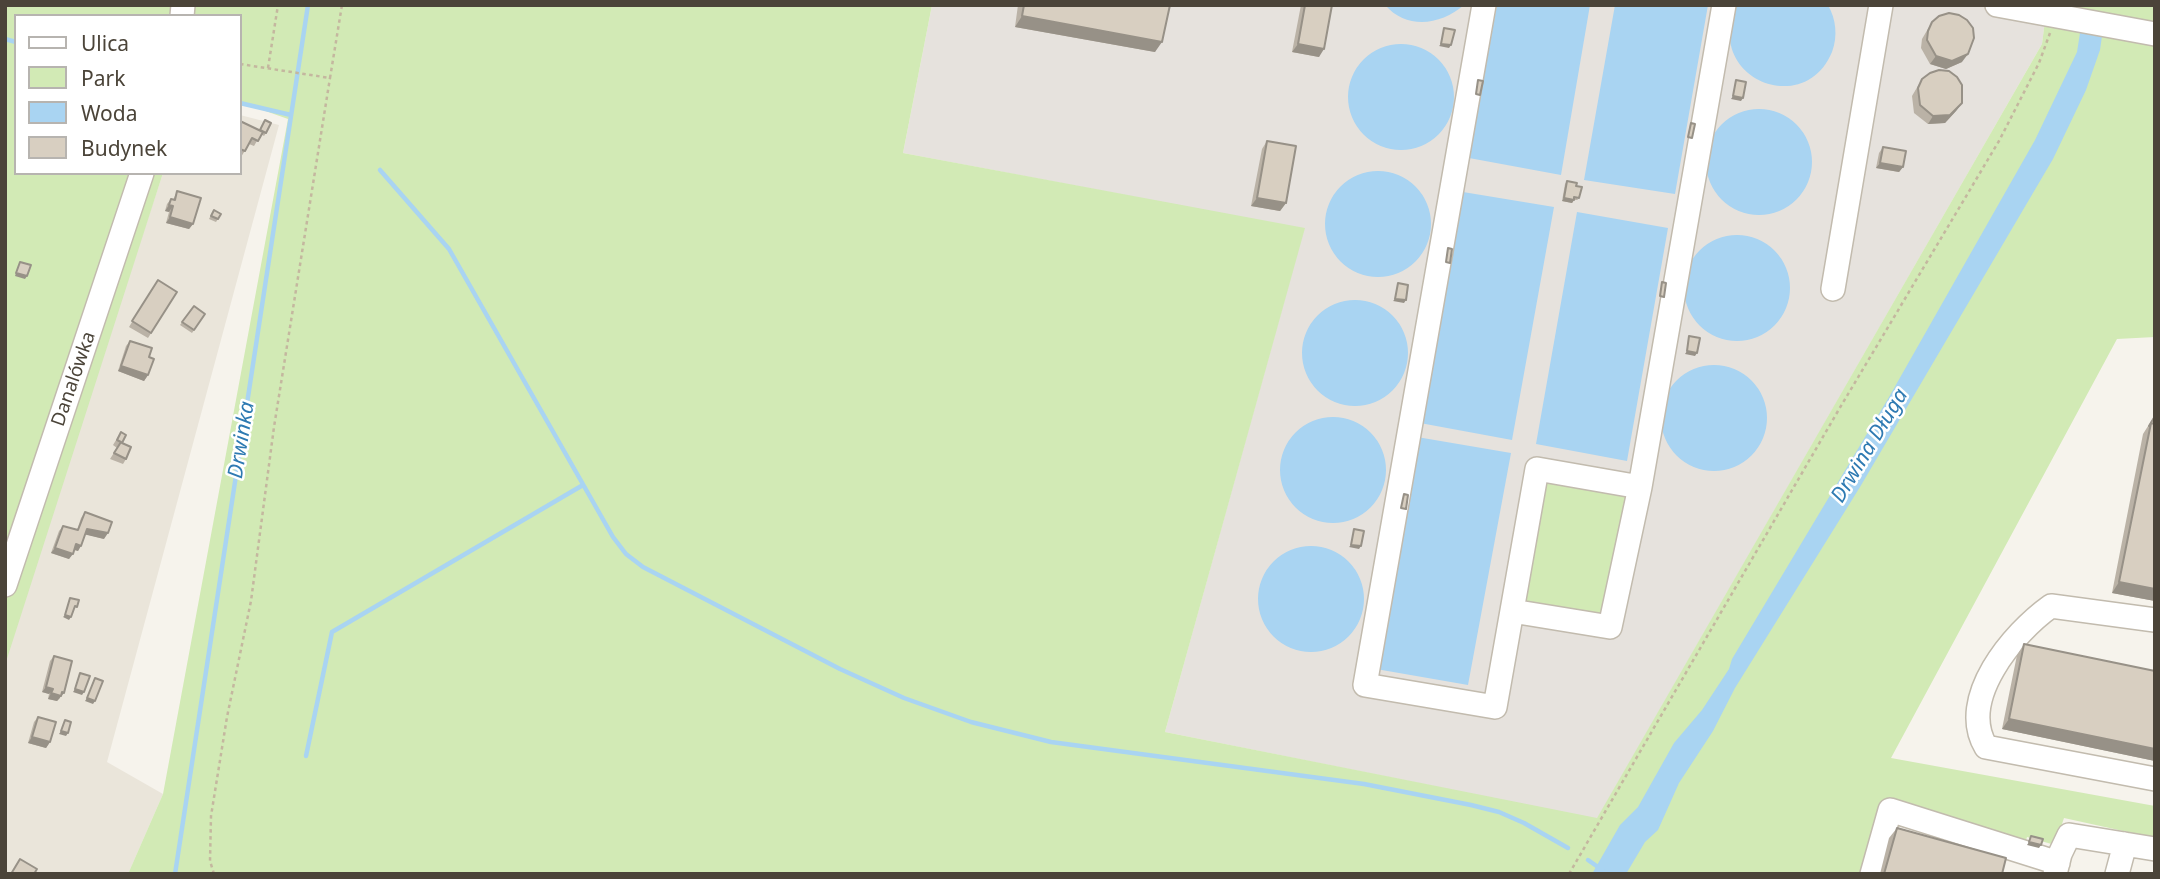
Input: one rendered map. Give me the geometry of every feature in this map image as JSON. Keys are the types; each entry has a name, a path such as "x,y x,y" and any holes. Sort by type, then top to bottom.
{"street":[{"path":"1484,5 1365,685 1496,707 1537,469 1640,487"},
{"path":"1512,611 1610,627 1640,487 1724,5"},
{"path":"1833,289 1881,5"},
{"path":"1997,5 2147,33"},
{"name":"Danalówka","path":"5,585 141,175"},
{"path":"2155,620 2051,606 2035,617 1986,680 1978,712 1979,735 1986,747 2155,779"},
{"path":"1872,874 1890,810 2057,868 2069,835 2155,849"},
{"path":"2117,874 2125,844"}],"path":[{"path":"268,68 278,5"},
{"path":"214,874 211,861 211,816 251,601 275,427 342,5"},
{"path":"1569,874 1831,422 2000,141 2060,18"},
{"path":"242,64 330,78"}],"shaded area":[{"path":"932,5 2047,5 2042,44 1597,819 1165,732 1304,229 903,153"},
{"path":"242,116 279,125 107,762 163,794 128,874 5,874 5,651 162,175 242,175"}],"green space":[{"path":"5,5 932,5 903,153 1305,228 1165,732 1597,818 2042,44 2047,5 2155,5 2155,337 2117,339 1891,758 2155,806 2155,838 2064,818 2055,845 2027,837 2025,844 1885,806 1865,874 128,874 163,794 288,119 242,103 242,14 14,14 14,175 162,175 5,665"},
{"path":"1543,481 1636,491 1605,618 1526,608 1520,591"}],"water":[{"path":"1385,5 1464,5 1445,17 1424,22 1403,18"},
{"path":"1497,5 1590,5 1561,175 1469,158"},
{"path":"1615,5 1708,5 1675,194 1584,180"},
{"path":"1737,5 1828,5 1835,28 1832,52 1818,72 1800,83 1780,86 1761,81 1744,69 1733,52 1730,30"},
{"name":"Drwina Długa","path":"2080,33 2102,36 2100,50 2086,90 2053,159 1860,487 1679,783 1658,830 1645,842 1626,874 1592,874 1620,825 1638,807 1674,743 1702,710 1729,669 1732,659 1889,397 2035,140 2077,52"},
{"path":"1401,44 1421,48 1439,59 1450,77 1454,97 1450,117 1439,135 1421,146 1401,150 1381,146 1363,135 1352,117 1348,97 1352,77 1363,59 1381,48"},
{"path":"1759,109 1779,113 1797,124 1808,142 1812,162 1808,182 1797,200 1779,211 1759,215 1739,211 1721,200 1710,182 1706,162 1710,142 1721,124 1739,113"},
{"path":"1378,171 1398,175 1416,186 1427,204 1431,224 1427,244 1416,262 1398,273 1378,277 1358,273 1340,262 1329,244 1325,224 1329,204 1340,186 1358,175"},
{"path":"1463,192 1554,207 1512,440 1420,423"},
{"path":"1577,212 1668,228 1627,461 1536,444"},
{"path":"1737,235 1757,239 1775,250 1786,268 1790,288 1786,308 1775,326 1757,337 1737,341 1717,337 1699,326 1688,308 1684,288 1688,268 1699,250 1717,239"},
{"path":"1355,300 1375,304 1393,315 1404,333 1408,353 1404,373 1393,391 1375,402 1355,406 1335,402 1317,391 1306,373 1302,353 1306,333 1317,315 1335,304"},
{"path":"1714,365 1734,369 1752,380 1763,398 1767,418 1763,438 1752,456 1734,467 1714,471 1694,467 1676,456 1665,438 1661,418 1665,398 1676,380 1694,369"},
{"path":"1333,417 1353,421 1371,432 1382,450 1386,470 1382,490 1371,508 1353,519 1333,523 1313,519 1295,508 1284,490 1280,470 1284,450 1295,432 1313,421"},
{"path":"1417,437 1511,453 1468,685 1376,669"},
{"path":"1311,546 1331,550 1349,561 1360,579 1364,599 1360,619 1349,637 1331,648 1311,652 1291,648 1273,637 1262,619 1258,599 1262,579 1273,561 1291,550"}],"building":[{"path":"1024,5 1170,5 1162,42 1022,16"},
{"path":"1305,5 1332,5 1324,49 1298,44"},
{"path":"1949,13 1967,20 1973,28 1974,38 1968,54 1952,61 1936,56 1927,40 1932,22"},
{"path":"1444,28 1455,30 1451,45 1441,44"},
{"path":"1939,70 1949,71 1957,77 1962,85 1962,103 1950,115 1933,116 1920,105 1918,88 1922,79"},
{"path":"1478,80 1483,81 1480,95 1476,94"},
{"path":"1736,80 1746,82 1743,98 1733,96"},
{"path":"265,120 271,123 266,133 260,130"},
{"path":"242,122 263,132 258,141 252,138 245,151 242,150"},
{"path":"1691,123 1695,124 1692,138 1688,137"},
{"path":"1267,141 1296,146 1286,203 1257,198"},
{"path":"1883,147 1906,151 1903,167 1880,163"},
{"path":"1567,181 1582,187 1579,198 1564,198"},
{"path":"177,191 201,198 193,224 170,217 173,206 169,205 171,199 175,200"},
{"path":"214,210 221,214 218,219 211,216"},
{"path":"1448,248 1452,249 1450,263 1446,262"},
{"path":"20,262 31,265 27,276 16,273"},
{"path":"158,280 177,292 151,333 132,321"},
{"path":"1662,282 1666,283 1664,297 1660,296"},
{"path":"1398,283 1408,285 1406,300 1395,299"},
{"path":"194,306 205,314 194,330 182,322"},
{"path":"1689,336 1700,338 1697,353 1687,351"},
{"path":"130,341 152,348 149,357 154,359 148,375 121,366"},
{"path":"2151,423 2155,424 2155,589 2119,582"},
{"path":"121,432 126,435 122,443 131,447 126,459 114,453 121,442 117,440"},
{"path":"1404,494 1408,495 1406,509 1401,508"},
{"path":"85,512 112,522 108,533 87,529 81,546 76,544 73,554 55,548 63,526 78,530"},
{"path":"1354,529 1364,531 1361,546 1351,545"},
{"path":"70,598 79,600 71,617 65,615"},
{"path":"2024,644 2155,671 2155,749 2009,719"},
{"path":"54,656 72,661 61,696 51,693 53,689 46,687"},
{"path":"80,673 90,676 84,692 75,689"},
{"path":"95,678 103,681 95,701 87,698"},
{"path":"38,717 56,722 50,742 32,737"},
{"path":"65,720 71,722 68,733 61,731"},
{"path":"1897,828 2006,858 2002,874 1884,874"},
{"path":"2031,836 2043,839 2041,845 2029,842"},
{"path":"20,859 37,869 34,874 11,874"}],"waterway":[{"name":"Drwinka","path":"175,874 308,5"},
{"path":"5,39 14,41"},
{"path":"242,103 291,115"},
{"path":"380,170 449,249 613,537 626,554 643,567 840,669 904,698 971,722 1051,742 1364,784 1471,805 1499,812 1524,823 1568,848"},
{"path":"306,756 332,632 583,485"},
{"path":"1588,860 1608,874"}]}
